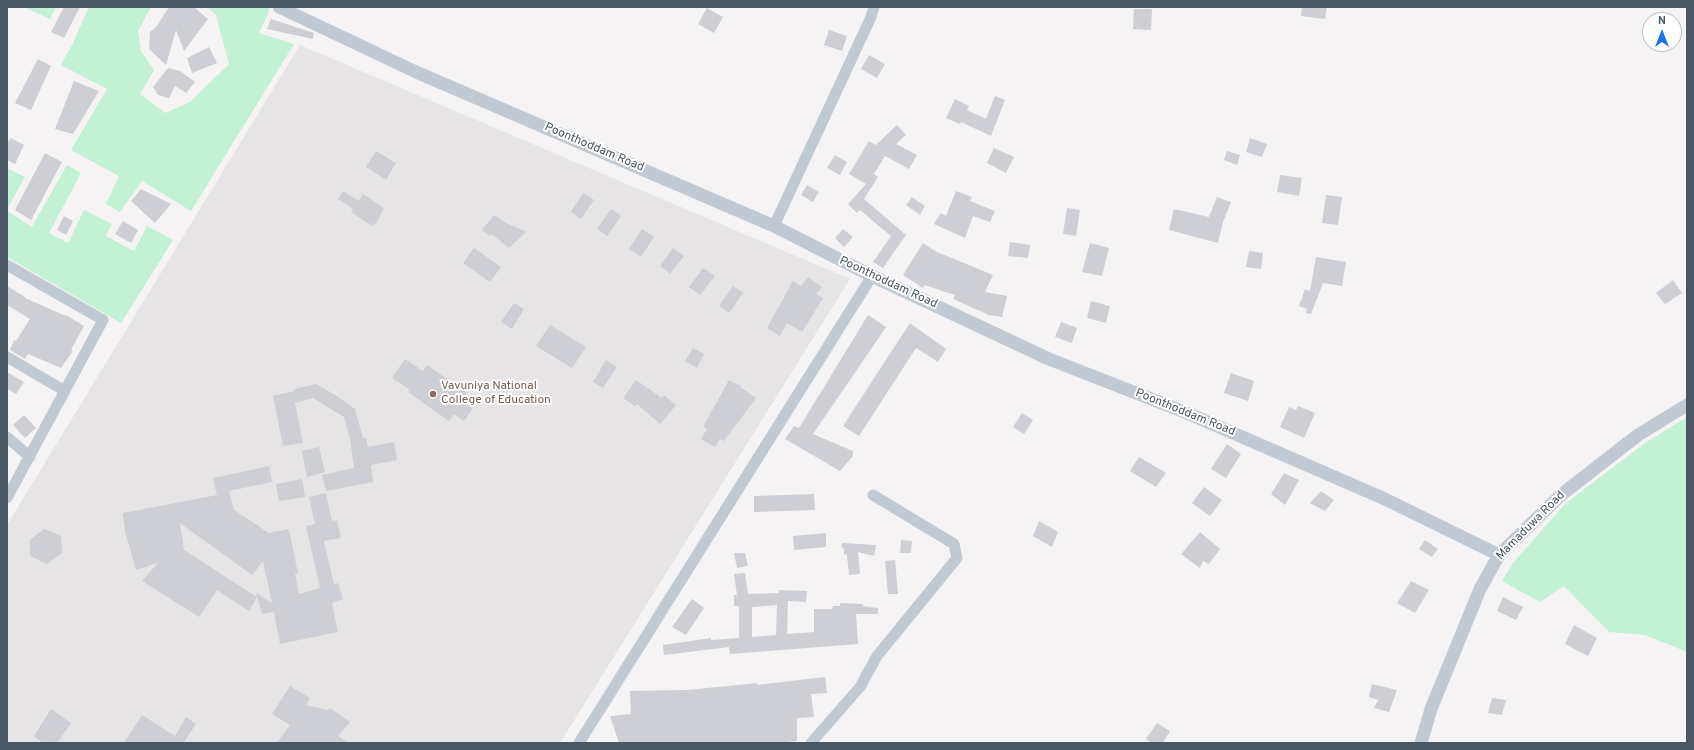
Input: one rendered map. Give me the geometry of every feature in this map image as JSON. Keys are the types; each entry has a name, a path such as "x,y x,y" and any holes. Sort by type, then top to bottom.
{"street":[{"name":"Poonthoddam Road","path":"279,7 416,72 774,226 872,276 1049,359 1187,413 1385,499 1500,555"},
{"path":"774,226 871,17 874,7"},
{"path":"7,498 103,320 8,266"},
{"path":"579,743 872,276"},
{"path":"7,357 65,391"},
{"name":"Mamaduwa Road","path":"1421,743 1431,709 1480,589 1500,555 1561,495 1638,435 1687,405"},
{"path":"7,437 30,457"},
{"path":"812,743 860,687 877,656 957,558 954,544 873,495"}],"shaded area":[{"name":"Vavuniya National College of Education","path":"300,45 850,279 560,743 7,743 7,525"}],"green space":[{"path":"24,7 56,7 50,19"},
{"path":"89,7 151,7 138,31 141,51 154,70 140,94 165,113 190,102 229,64 216,15 207,7 266,7 270,9 259,33 294,44 191,211 142,181 120,212 106,204 119,176 71,150 107,89 61,65 72,45"},
{"path":"67,165 81,173 49,233 68,243 84,210 112,224 106,236 134,251 147,226 173,240 121,323 7,257 7,211 32,227"},
{"path":"7,168 25,177 7,209"},
{"path":"1687,417 1687,652 1645,635 1609,632 1564,586 1540,602 1502,581 1513,563 1566,503 1645,443"}],"building":[{"path":"64,7 80,7 64,38 51,32"},
{"path":"169,7 194,7 208,19 184,51 176,30 166,65 149,49 150,32 157,26"},
{"path":"1302,7 1327,7 1325,19 1301,16"},
{"path":"707,8 723,17 714,33 698,24"},
{"path":"1134,9 1152,9 1151,30 1133,29"},
{"path":"271,19 314,33 313,39 267,29"},
{"path":"829,30 847,36 842,51 824,45"},
{"path":"209,47 217,63 192,73 187,58"},
{"path":"869,55 885,64 877,78 861,69"},
{"path":"38,59 51,66 31,110 15,103"},
{"path":"168,68 180,71 195,82 186,93 175,86 169,98 158,95 153,87"},
{"path":"74,81 99,91 73,134 55,129"},
{"path":"995,96 1005,100 991,136 961,122 960,124 946,118 955,99 969,106 967,110 986,119"},
{"path":"897,125 906,135 896,144 917,155 909,169 885,156 874,174 878,177 864,199 906,235 883,268 873,262 891,236 860,210 857,213 848,204 866,184 849,174 869,141 876,145"},
{"path":"11,138 24,145 15,164 7,160 7,143"},
{"path":"1250,138 1267,144 1262,157 1246,152"},
{"path":"994,148 1014,157 1006,173 987,163"},
{"path":"376,151 396,163 386,180 366,167"},
{"path":"1227,151 1240,155 1237,165 1224,160"},
{"path":"45,153 62,162 31,220 15,210"},
{"path":"835,155 847,162 840,175 827,168"},
{"path":"1280,175 1302,178 1299,196 1277,192"},
{"path":"807,185 819,192 813,202 801,195"},
{"path":"141,189 171,204 155,223 131,201"},
{"path":"343,191 359,201 363,194 384,208 376,224 374,223 372,226 351,212 353,209 338,199"},
{"path":"956,191 972,197 970,201 995,211 990,222 973,216 965,238 934,224 941,213 946,216"},
{"path":"583,193 594,200 581,219 571,212"},
{"path":"1326,195 1342,197 1338,225 1322,223"},
{"path":"912,197 925,206 920,215 906,205"},
{"path":"1217,197 1231,202 1223,222 1218,243 1169,230 1174,209 1209,217"},
{"path":"1067,208 1080,210 1076,236 1063,234"},
{"path":"611,209 621,216 607,236 597,229"},
{"path":"494,215 506,223 526,232 509,248 492,234 490,236 482,230"},
{"path":"64,216 73,221 66,235 57,230"},
{"path":"123,221 138,230 131,243 115,234"},
{"path":"642,229 654,237 641,257 629,249"},
{"path":"843,229 853,237 844,247 835,238"},
{"path":"1010,242 1030,245 1028,258 1008,256"},
{"path":"923,243 935,251 993,275 985,292 1007,296 1002,317 989,315 953,299 955,295 924,285 923,288 903,275"},
{"path":"1090,243 1109,248 1102,276 1082,272"},
{"path":"474,248 501,267 490,282 463,263"},
{"path":"673,248 684,256 670,274 660,266"},
{"path":"1249,251 1263,253 1261,269 1246,267"},
{"path":"1316,257 1346,262 1342,286 1323,283 1311,314 1306,313 1307,309 1299,306 1305,289 1310,291"},
{"path":"703,268 715,276 700,295 689,287"},
{"path":"808,277 822,287 816,294 823,298 802,332 787,323 780,336 767,328 793,281 801,286"},
{"path":"1673,280 1682,293 1665,304 1656,293"},
{"path":"7,286 25,298 66,315 84,326 71,350 73,351 61,368 28,354 25,359 10,350 14,340 16,341 30,319 7,305"},
{"path":"733,286 743,293 729,313 719,306"},
{"path":"1091,301 1110,306 1106,323 1087,318"},
{"path":"514,303 524,309 512,329 501,322"},
{"path":"868,315 886,327 813,434 853,451 853,456 840,471 785,439 794,426 799,428"},
{"path":"1061,322 1077,328 1072,343 1055,337"},
{"path":"910,323 946,349 938,362 916,348 859,436 843,426"},
{"path":"550,325 586,347 572,368 536,346"},
{"path":"693,348 704,354 697,368 685,361"},
{"path":"405,359 423,371 427,365 467,393 462,401 473,408 464,421 454,414 449,421 408,392 410,390 392,378"},
{"path":"606,360 617,367 603,388 593,382"},
{"path":"7,372 24,382 16,394 7,389"},
{"path":"1231,373 1254,381 1248,401 1224,393"},
{"path":"636,380 662,398 664,395 676,405 660,424 637,404 635,406 623,398"},
{"path":"729,380 741,386 740,387 756,398 724,441 720,439 715,447 701,439 707,429 703,427"},
{"path":"316,384 337,396 355,409 363,438 366,438 368,447 394,442 397,460 371,465 373,482 326,491 322,475 354,468 350,439 344,417 313,398 295,403 303,443 283,446 273,396"},
{"path":"1298,406 1315,413 1304,438 1280,427 1289,407 1296,410"},
{"path":"1022,413 1033,420 1024,434 1013,427"},
{"path":"24,415 36,428 25,438 13,425"},
{"path":"1227,444 1241,454 1226,478 1211,469"},
{"path":"319,447 325,472 307,477 302,451"},
{"path":"1139,457 1166,473 1156,487 1130,471"},
{"path":"269,466 272,482 229,491 234,510 269,533 289,529 298,574 295,574 299,594 320,588 306,526 315,524 309,497 326,493 332,521 337,520 341,538 324,541 334,584 338,583 343,599 332,603 338,632 280,644 274,612 262,614 256,593 272,603 263,561 252,575 180,523 184,550 257,597 249,611 217,590 199,617 142,581 158,563 136,570 125,531 123,513 217,495 213,478"},
{"path":"1284,473 1299,480 1285,505 1271,494"},
{"path":"302,479 305,497 279,501 276,484"},
{"path":"1204,487 1222,500 1210,516 1192,503"},
{"path":"1321,491 1334,500 1325,511 1310,503"},
{"path":"814,494 815,510 754,512 754,496"},
{"path":"1039,521 1058,532 1052,547 1033,536"},
{"path":"44,529 61,536 62,553 47,564 30,556 30,540"},
{"path":"1200,532 1220,549 1209,564 1203,561 1200,568 1181,554"},
{"path":"826,533 826,547 794,550 793,536"},
{"path":"901,540 912,541 911,553 900,553"},
{"path":"1425,540 1438,549 1432,557 1419,549"},
{"path":"842,543 876,545 874,556 858,552 860,574 849,575 847,555 844,554"},
{"path":"734,553 745,553 748,566 737,568"},
{"path":"895,560 898,594 888,594 885,561"},
{"path":"745,573 748,594 779,593 779,590 807,591 806,602 788,601 787,634 814,632 814,609 832,609 833,606 840,606 840,603 863,604 863,606 878,608 878,614 856,614 858,644 730,654 729,647 664,655 663,645 711,638 711,640 739,638 739,606 734,606 734,595 737,595 734,574","holes":["777,605 776,635 752,637 752,607"]},
{"path":"1411,581 1429,590 1415,613 1397,603"},
{"path":"1503,597 1523,607 1516,620 1497,611"},
{"path":"692,599 704,608 686,635 672,627"},
{"path":"1574,625 1597,638 1588,656 1565,644"},
{"path":"825,677 827,693 811,694 814,717 797,718 797,741 774,743 619,743 610,716 631,714 630,691 687,690 757,683 757,685"},
{"path":"1372,684 1397,690 1389,712 1374,708 1378,700 1369,697"},
{"path":"290,686 310,698 306,705 328,710 330,708 350,722 338,736 348,743 277,743 290,725 272,714"},
{"path":"1492,698 1506,700 1502,715 1488,713"},
{"path":"51,709 71,723 57,743 43,743 34,736"},
{"path":"142,715 175,736 186,717 196,724 184,742 186,743 124,743"},
{"path":"1157,723 1170,731 1163,743 1152,743 1146,739"}],"place":[{"name":"Vavuniya National College of Education","path":"433,394"}]}
